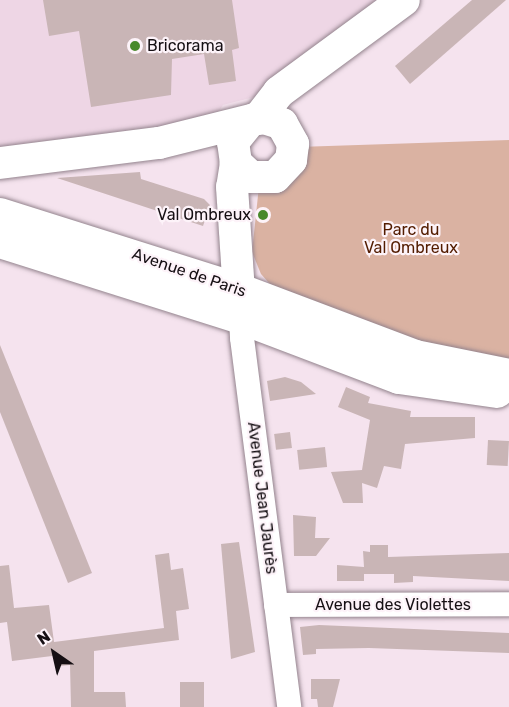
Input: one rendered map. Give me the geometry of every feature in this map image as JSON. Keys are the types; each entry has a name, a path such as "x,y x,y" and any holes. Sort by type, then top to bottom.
{"main road":[{"path":"0,235 36,237 239,303 236,230 246,171 233,142 263,121 271,100 404,0"},
{"path":"0,163 159,143 263,121 292,138 291,160 275,177 246,171"},
{"name":"Avenue de Paris","path":"0,214 239,303 399,378 509,393"},
{"name":"Avenue de Paris","path":"0,242 239,303 375,343 509,375"}],"street":[{"name":"Avenue Jean Jaurès","path":"239,303 289,707"},
{"name":"Avenue des Violettes","path":"276,605 509,604"}],"shaded area":[{"path":"0,0 387,0 274,92 223,105 211,123 0,155"}],"green space":[{"name":"Parc du Val Ombreux","path":"509,140 509,359 421,344 276,291 261,274 252,252 259,186 298,147"}],"building":[{"name":"Bricorama","path":"43,0 232,0 239,48 232,50 236,81 209,85 204,54 172,59 171,95 91,107 79,31 49,36"},
{"path":"472,0 506,0 410,84 395,66"},
{"path":"140,172 141,179 204,199 210,205 203,226 57,178"},
{"path":"0,345 92,573 68,583 0,412"},
{"path":"285,377 301,382 316,394 270,401 267,381"},
{"path":"346,387 370,397 368,403 411,411 410,417 475,417 475,438 405,444 401,469 384,466 377,488 362,483 363,503 343,503 331,472 362,470 370,420 338,407"},
{"path":"290,432 292,448 276,450 274,434"},
{"path":"488,440 509,441 508,466 487,465"},
{"path":"325,447 327,467 299,470 297,450"},
{"path":"293,515 316,517 315,538 330,538 316,556 294,556"},
{"path":"239,542 255,652 231,659 221,544"},
{"path":"370,545 388,545 388,557 509,553 509,581 413,576 413,582 394,583 394,574 364,574 364,581 337,581 337,565 364,567 363,551 370,552"},
{"path":"169,553 171,570 183,568 189,609 176,611 179,640 94,651 94,692 125,692 126,707 71,707 70,665 60,666 60,655 12,661 7,622 0,623 0,566 9,565 14,608 49,605 54,642 164,628 155,555"},
{"path":"319,625 509,633 509,653 369,648 316,649 316,654 303,655 300,627"},
{"path":"311,679 340,679 333,707 318,707 317,699 311,699"},
{"path":"180,682 204,682 204,707 180,707"}],"place":[{"name":"Bricorama","path":"135,46"},
{"name":"Val Ombreux","path":"263,215"}]}
